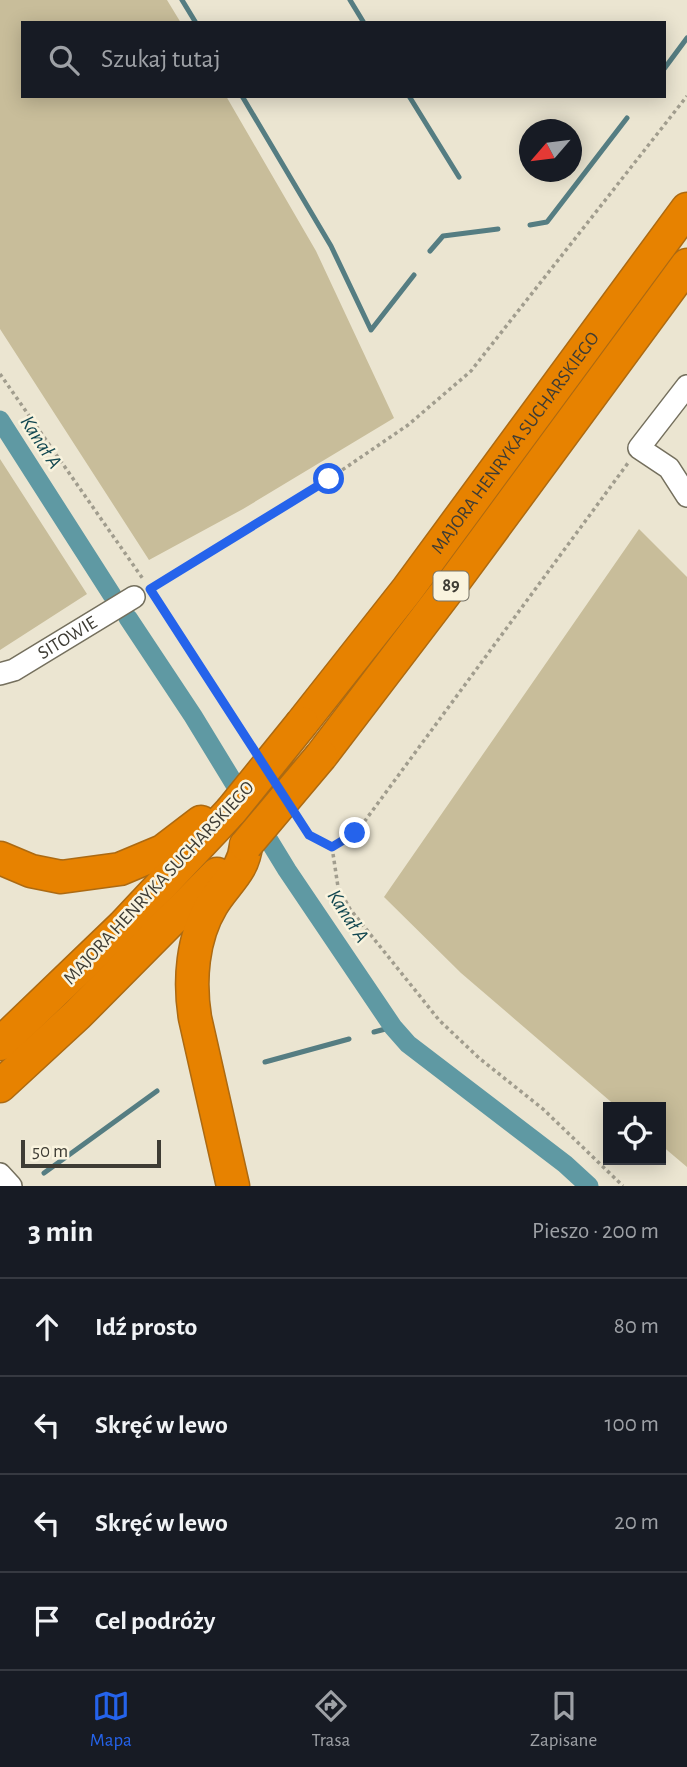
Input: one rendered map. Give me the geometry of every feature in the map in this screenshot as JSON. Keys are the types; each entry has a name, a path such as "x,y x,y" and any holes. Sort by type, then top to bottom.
{"highway":[{"name":"MAJORA HENRYKA SUCHARSKIEGO","path":"0,1044 123,926 231,811 407,590 687,209"},
{"name":"MAJORA HENRYKA SUCHARSKIEGO","path":"0,1086 77,1015 246,845 321,756 464,568 687,265"},
{"path":"0,858 31,871 61,877 120,869 163,850 207,817 231,811"},
{"path":"233,1186 192,1003 193,966 202,926 211,906 245,860 246,845"}],"street":[{"path":"687,386 639,448 669,468 687,496"},
{"name":"SITOWIE","path":"0,674 14,670 142,593"},
{"path":"0,1174 10,1186"}],"path":[{"path":"142,593 329,479 408,425 471,371 687,96"},
{"path":"0,374 142,593 259,757"},
{"path":"332,847 355,833 639,448"},
{"path":"295,813 309,835 332,847"},
{"path":"332,847 338,887 350,909 439,1020 479,1058 543,1109 584,1152 623,1186"}],"shaded area":[{"path":"0,0 167,0 180,21 21,21 21,98 227,98 316,251 394,418 243,509 149,560 0,329"},
{"path":"0,459 87,594 0,650"},
{"path":"639,529 687,577 687,1167 666,1149 666,1102 611,1102 461,973 384,897"}],"waterway":[{"path":"182,0 195,21"},
{"path":"350,0 363,21"},
{"path":"666,66 687,38"},
{"path":"243,98 331,246 371,330 414,275"},
{"path":"410,98 459,177"},
{"path":"530,225 547,222 627,118"},
{"path":"430,251 443,236 498,229"},
{"name":"Kanał A","path":"0,420 112,595"},
{"name":"Kanał A","path":"128,618 193,716 287,870 393,1027 408,1044 565,1164 589,1186"},
{"path":"374,1032 393,1027"},
{"path":"265,1062 349,1039"},
{"path":"44,1173 157,1091"}],"route":[{"path":"329,479 150,589 309,835 332,847 355,833"}]}
